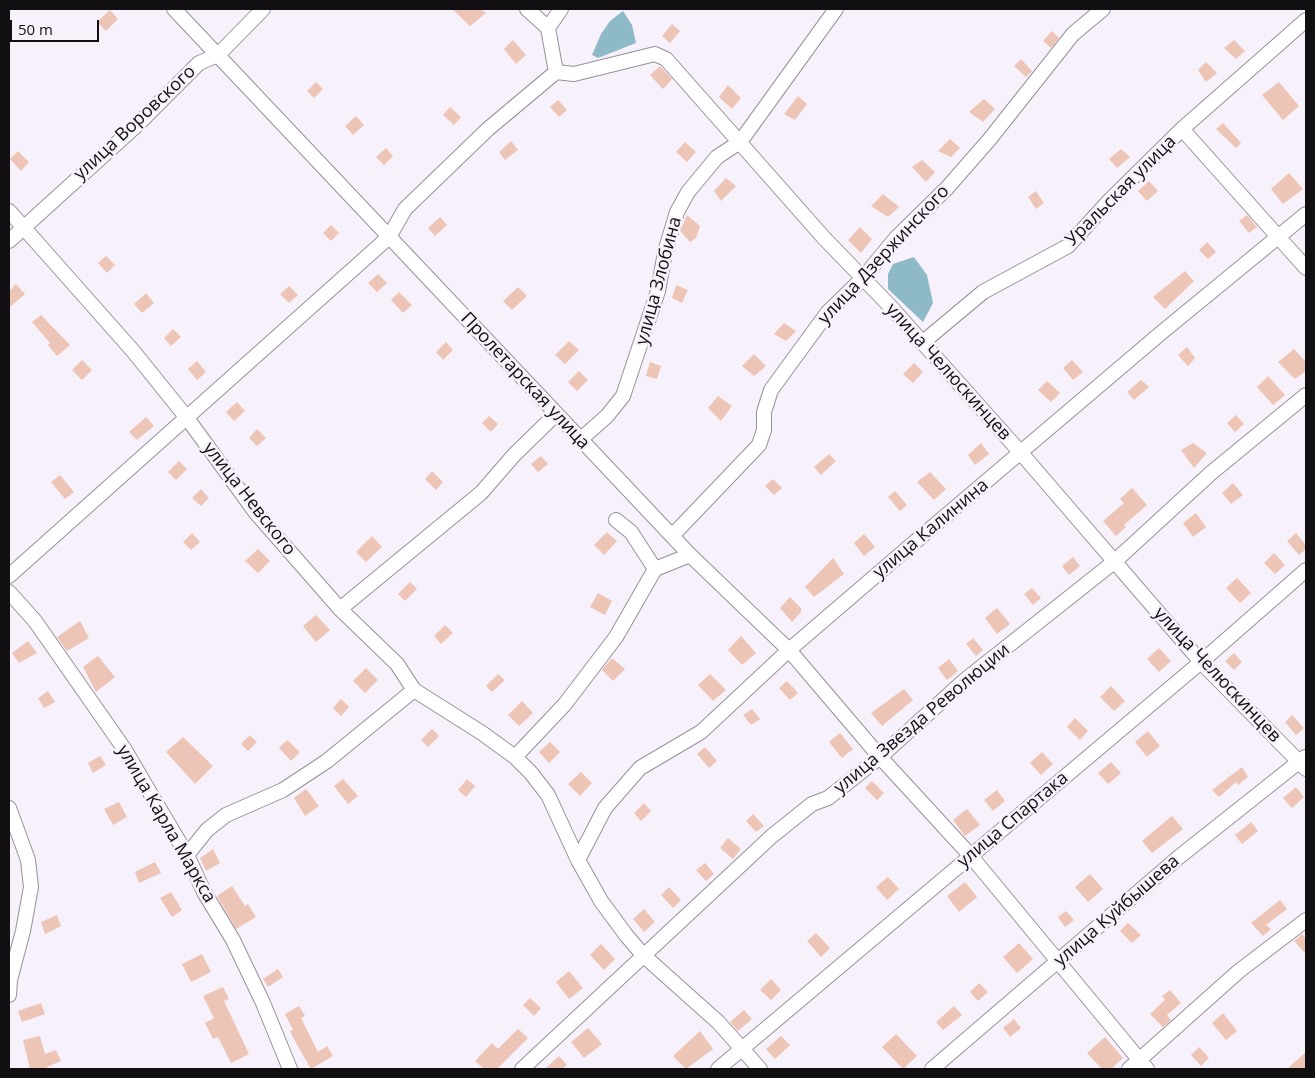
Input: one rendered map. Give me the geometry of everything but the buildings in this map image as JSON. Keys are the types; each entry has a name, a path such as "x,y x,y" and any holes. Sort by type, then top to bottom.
{"street":[{"name":"Пролетарская улица","path":"174,9 690,555 789,650 880,757 970,855 1058,962 1139,1066"},
{"name":"улица Воровского","path":"9,241 138,124 199,63 218,55 263,9"},
{"path":"9,576 187,418 278,334 389,237 405,209 488,129 556,72 548,28 527,9"},
{"path":"548,28 561,9"},
{"name":"улица Злобина","path":"581,439 607,416 623,396 658,290 665,252 677,212 701,175 717,157 740,142 836,9"},
{"name":"улица Дзержинского","path":"672,536 759,445 764,430 764,412 771,390 828,312 863,278 896,238 947,188 989,140 1073,34 1103,9"},
{"name":"Уральская улица","path":"922,343 983,292 1068,246 1109,201 1182,129 1306,20"},
{"name":"улица Челюскинцев","path":"556,72 574,74 655,54 666,59 824,238 863,278 1021,453 1201,662 1304,763"},
{"path":"1182,129 1306,268"},
{"name":"улица Невского","path":"9,211 133,350 187,418 256,513 340,609 397,664 414,690 482,733 515,757 531,772 548,795 578,860 601,901 643,955 718,1022 760,1069"},
{"name":"улица Калинина","path":"578,860 605,808 640,768 701,732 789,650 1161,333 1280,238 1306,214"},
{"name":"улица Звезда Революции","path":"522,1069 772,836 812,804 828,798 880,757 965,680 1114,562 1211,474 1306,395"},
{"path":"340,609 481,493 514,454 556,414"},
{"path":"616,520 631,532 655,569"},
{"path":"515,757 565,704 616,638 655,569 690,555"},
{"name":"улица Спартака","path":"718,1069 1201,662 1306,570"},
{"name":"улица Карла Маркса","path":"10,595 34,621 125,750 187,855 204,892 233,940 263,1003 290,1069"},
{"path":"187,855 207,830 226,815 283,790 326,761 414,690"},
{"name":"улица Куйбышева","path":"932,1069 1179,857 1304,763"},
{"path":"9,808 28,860 31,887 23,931 10,980 9,995"},
{"path":"1139,1066 1239,971 1306,920"}],"water":[{"path":"623,11 632,25 636,43 598,58 592,55 601,34 610,21"},
{"path":"914,257 927,275 933,303 923,322 888,289 888,274 893,264"}]}
